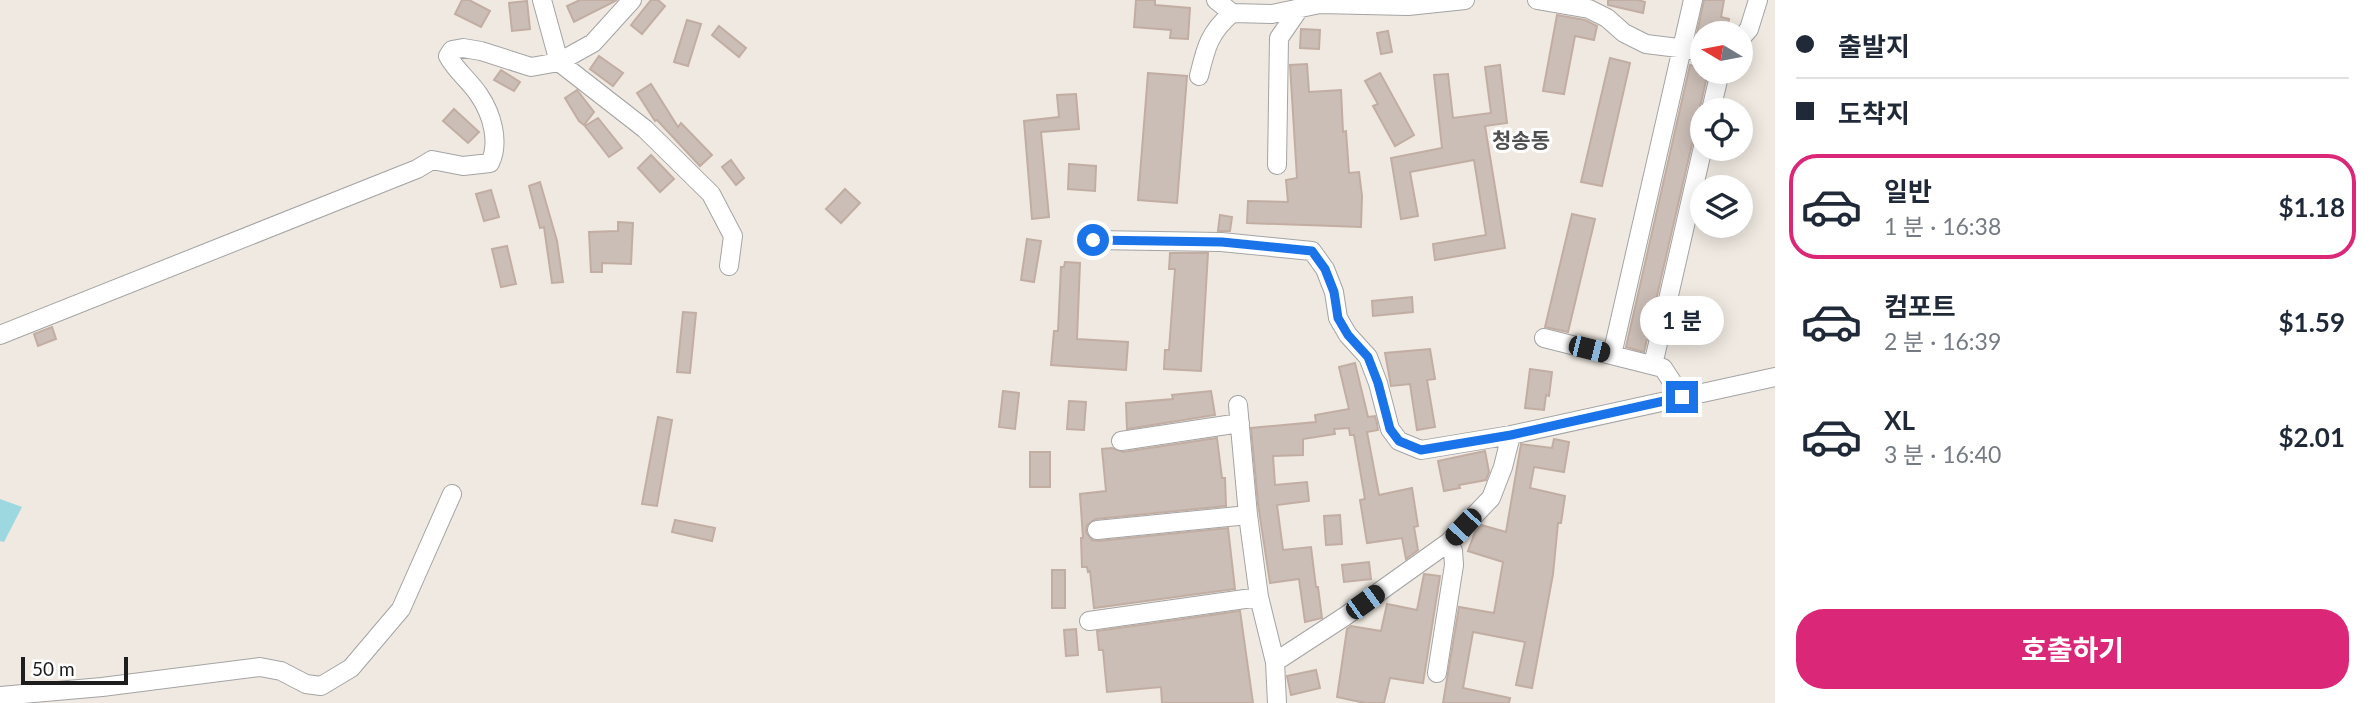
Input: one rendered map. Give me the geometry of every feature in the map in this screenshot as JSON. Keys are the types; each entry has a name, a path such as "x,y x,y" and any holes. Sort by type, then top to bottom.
{"street":[{"path":"542,0 559,62 645,129 711,194 733,236 729,266"},
{"path":"0,335 418,169 432,160 463,166 490,163 495,153 493,126 479,95 448,56 452,50 463,48 481,51 531,67 559,62 593,43 632,0"},
{"path":"1216,0 1232,13 1272,14 1320,4 1408,6 1465,0"},
{"path":"1537,0 1588,9 1607,18 1625,33 1646,44 1690,49"},
{"path":"1612,355 1693,0"},
{"path":"1751,21 1758,0"},
{"path":"1277,164 1279,38 1299,9"},
{"path":"1199,76 1207,44 1216,27 1232,13"},
{"path":"1653,365 1700,161"},
{"path":"1093,240 1222,242 1312,251 1325,269 1334,292 1338,318 1348,335 1368,357 1390,429 1399,441 1421,450 1511,435 1775,377"},
{"path":"1544,338 1663,368 1682,397"},
{"path":"1121,440 1239,414 1248,515 1259,597 1275,662 1277,703"},
{"path":"1275,662 1344,617 1449,542 1491,498 1511,435"},
{"path":"0,696 102,687 260,667 281,671 306,684 321,686 351,668 401,609 452,494"},
{"path":"1097,530 1248,515"},
{"path":"1437,673 1454,565 1449,542"},
{"path":"1089,621 1259,597"}],"water":[{"path":"0,499 22,507 4,542 0,541"}],"building":[{"path":"462,0 469,0 490,11 481,27 455,14"},
{"path":"580,0 617,0 574,22 567,6"},
{"path":"651,0 658,0 665,6 642,34 631,25"},
{"path":"1136,0 1155,0 1155,5 1190,8 1188,39 1170,38 1171,30 1134,27"},
{"path":"1608,0 1645,2 1643,13 1608,5"},
{"path":"1704,0 1724,0 1721,17 1729,21 1700,21"},
{"path":"527,1 530,29 512,31 509,3"},
{"path":"1557,15 1585,20 1597,26 1594,40 1575,36 1564,94 1543,91"},
{"path":"687,20 701,24 688,66 674,62"},
{"path":"719,26 746,48 739,57 712,35"},
{"path":"1301,29 1320,30 1319,49 1300,48"},
{"path":"1388,31 1392,52 1381,54 1377,33"},
{"path":"599,56 623,73 613,86 590,69"},
{"path":"1610,58 1630,63 1602,186 1581,182"},
{"path":"1307,64 1309,92 1341,90 1349,173 1359,172 1362,196 1361,227 1247,223 1248,201 1288,202 1286,180 1297,178 1290,65"},
{"path":"1500,65 1507,123 1485,126 1505,248 1435,260 1433,244 1486,235 1474,160 1410,172 1418,216 1401,219 1391,158 1442,148 1434,75 1448,74 1453,118 1491,113 1485,67"},
{"path":"1690,65 1690,84 1705,84 1702,98 1690,98 1690,153 1644,352 1626,347"},
{"path":"501,70 520,82 514,91 494,80"},
{"path":"1148,73 1187,76 1177,203 1138,200"},
{"path":"1380,73 1414,135 1395,146 1373,106 1378,104 1365,81"},
{"path":"651,84 678,127 681,123 712,155 700,166 657,120 655,121 637,93"},
{"path":"577,90 594,112 584,125 565,98"},
{"path":"1076,94 1079,129 1041,132 1049,217 1032,219 1024,121 1059,117 1057,95"},
{"path":"454,109 479,132 468,143 443,121"},
{"path":"598,118 622,148 609,157 585,126"},
{"path":"651,155 674,179 660,192 638,168"},
{"path":"731,160 744,178 736,185 722,167"},
{"path":"1069,164 1096,166 1095,191 1068,189"},
{"path":"540,182 557,241 563,282 552,283 544,227 540,228 529,186"},
{"path":"845,189 860,203 841,223 826,209"},
{"path":"491,190 499,217 484,221 476,194"},
{"path":"1572,214 1595,219 1568,332 1545,327"},
{"path":"1220,215 1232,217 1230,231 1218,231"},
{"path":"618,222 633,223 631,264 602,263 602,272 591,272 589,232 618,231"},
{"path":"1027,239 1041,241 1034,282 1021,280"},
{"path":"507,246 516,284 501,287 492,249"},
{"path":"1170,253 1208,253 1201,371 1164,369 1165,350 1169,350 1175,269 1169,269"},
{"path":"1065,262 1080,263 1077,339 1128,342 1126,370 1051,365 1054,331 1058,331 1061,267 1064,267"},
{"path":"1412,297 1413,312 1373,316 1372,301"},
{"path":"683,312 696,313 690,373 677,372"},
{"path":"52,327 56,339 38,346 34,334"},
{"path":"1430,349 1435,379 1427,380 1435,427 1417,430 1410,384 1391,386 1385,353"},
{"path":"1355,363 1368,417 1375,416 1377,423 1378,430 1367,432 1379,495 1412,488 1418,526 1414,527 1418,550 1406,559 1402,538 1367,543 1360,500 1365,499 1354,435 1350,435 1349,428 1334,429 1335,434 1303,439 1303,455 1273,456 1275,485 1307,482 1309,501 1277,505 1283,550 1311,547 1322,618 1305,622 1299,579 1270,583 1258,504 1251,428 1316,422 1315,415 1349,409 1339,367"},
{"path":"1530,369 1552,372 1544,410 1525,408"},
{"path":"1003,391 1019,393 1015,429 999,427"},
{"path":"1211,391 1215,415 1127,429 1126,403 1173,399 1172,395"},
{"path":"1069,401 1086,402 1084,430 1067,429"},
{"path":"658,417 672,420 657,506 642,504"},
{"path":"1217,438 1222,478 1225,478 1226,506 1096,519 1087,525 1086,532 1092,540 1098,541 1228,528 1235,589 1094,608 1090,571 1088,572 1087,567 1082,567 1080,494 1106,491 1102,449 1112,448 1123,452"},
{"path":"1554,439 1569,442 1564,472 1534,467 1530,488 1565,496 1561,523 1558,523 1553,574 1532,688 1516,685 1525,642 1473,632 1463,688 1510,698 1509,703 1443,703 1459,607 1494,613 1503,562 1468,551 1475,532 1481,525 1506,532 1521,444 1552,448"},
{"path":"1485,451 1489,472 1486,480 1444,491 1438,461"},
{"path":"1030,452 1050,452 1050,487 1030,487"},
{"path":"1340,515 1342,544 1326,545 1324,516"},
{"path":"675,520 715,528 712,541 672,532"},
{"path":"1369,562 1371,579 1344,582 1342,565"},
{"path":"1052,570 1065,570 1065,608 1052,608"},
{"path":"1424,574 1440,576 1423,683 1390,678 1384,703 1365,703 1337,697 1347,629 1351,626 1381,631 1387,604 1417,610"},
{"path":"1240,611 1253,703 1162,703 1161,687 1107,692 1103,650 1099,650 1097,631"},
{"path":"1076,629 1078,655 1066,656 1064,630"},
{"path":"1316,670 1320,688 1291,695 1287,676"}],"district":[{"name":"청송동","path":"1521,141"}],"route":[{"path":"1093,240 1222,242 1312,251 1325,269 1334,292 1338,318 1348,335 1368,357 1390,429 1399,441 1421,450 1511,435 1682,397"}]}
